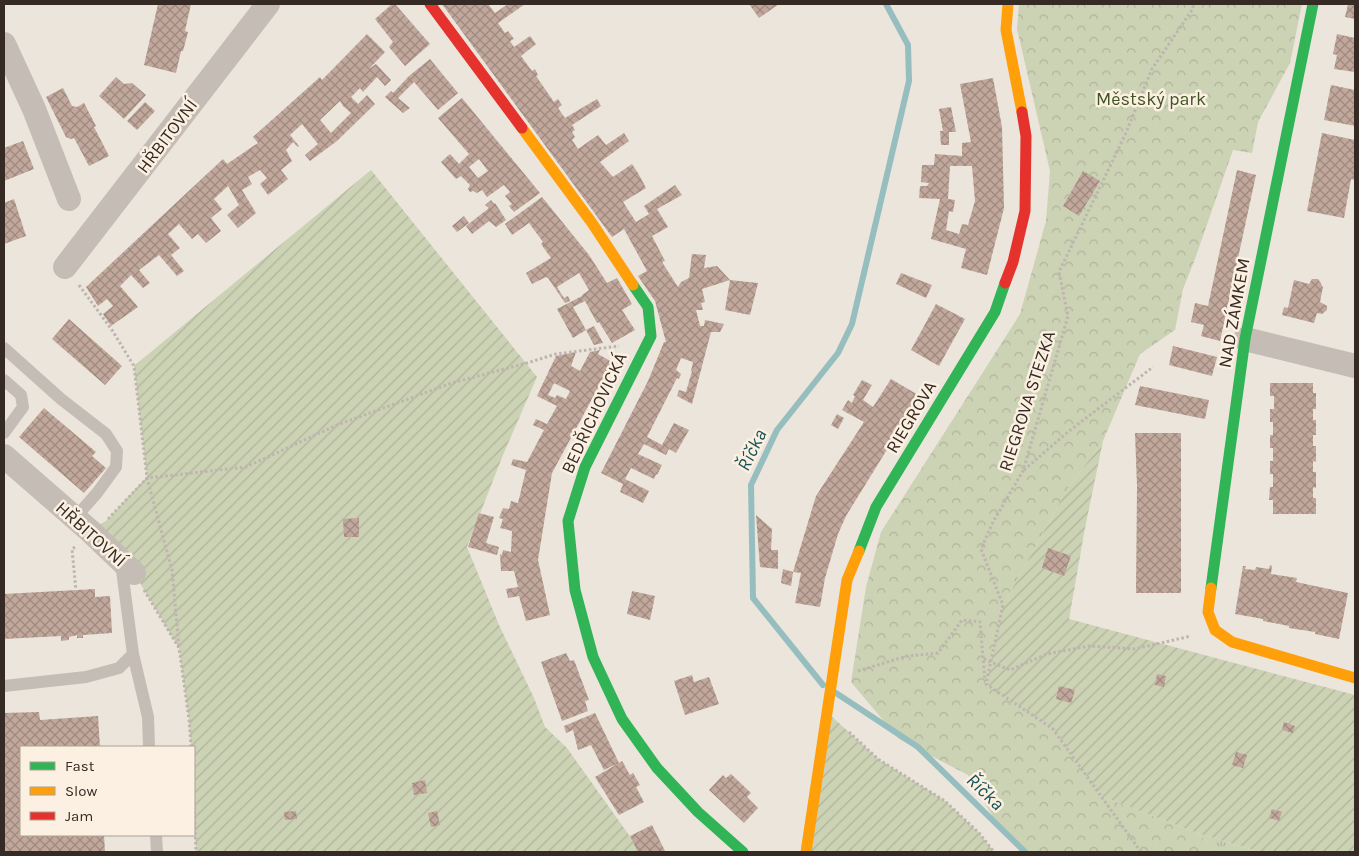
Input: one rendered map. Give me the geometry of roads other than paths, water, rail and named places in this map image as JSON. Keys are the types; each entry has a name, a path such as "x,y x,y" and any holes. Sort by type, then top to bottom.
{"street":[{"name":"HŘBITOVNÍ","path":"71,275 268,4"},
{"name":"BEDŘICHOVICKÁ","path":"430,4 592,223 648,306 651,336 589,458 568,521 575,590 593,657 622,719 657,768 698,812 743,852"},
{"name":"RIEGROVA","path":"806,852 847,580 876,507 995,312 1013,262 1025,211 1026,136 1006,30 1008,4"},
{"name":"NAD ZÁMKEM","path":"1313,4 1246,339 1208,612 1215,630 1232,642 1355,678"},
{"path":"4,44 34,109 69,199"},
{"path":"1246,339 1355,366"},
{"name":"HŘBITOVNÍ","path":"4,456 128,567"}],"lane":[{"path":"4,348 61,399 106,434 116,451 116,466 97,493 82,524"},
{"path":"4,380 21,395 23,407 4,432"},
{"path":"128,567 133,654 148,717 150,746"},
{"path":"4,686 94,675 119,668 133,654"},
{"path":"156,836 158,852"}],"waterway":[{"name":"Říčka","path":"823,685 753,598 751,485 777,430 838,353 852,324 909,81 908,45 886,4"},
{"name":"Říčka","path":"836,693 918,747 1025,852"}],"park label":[{"name":"Městský park","path":"1151,99"}]}
